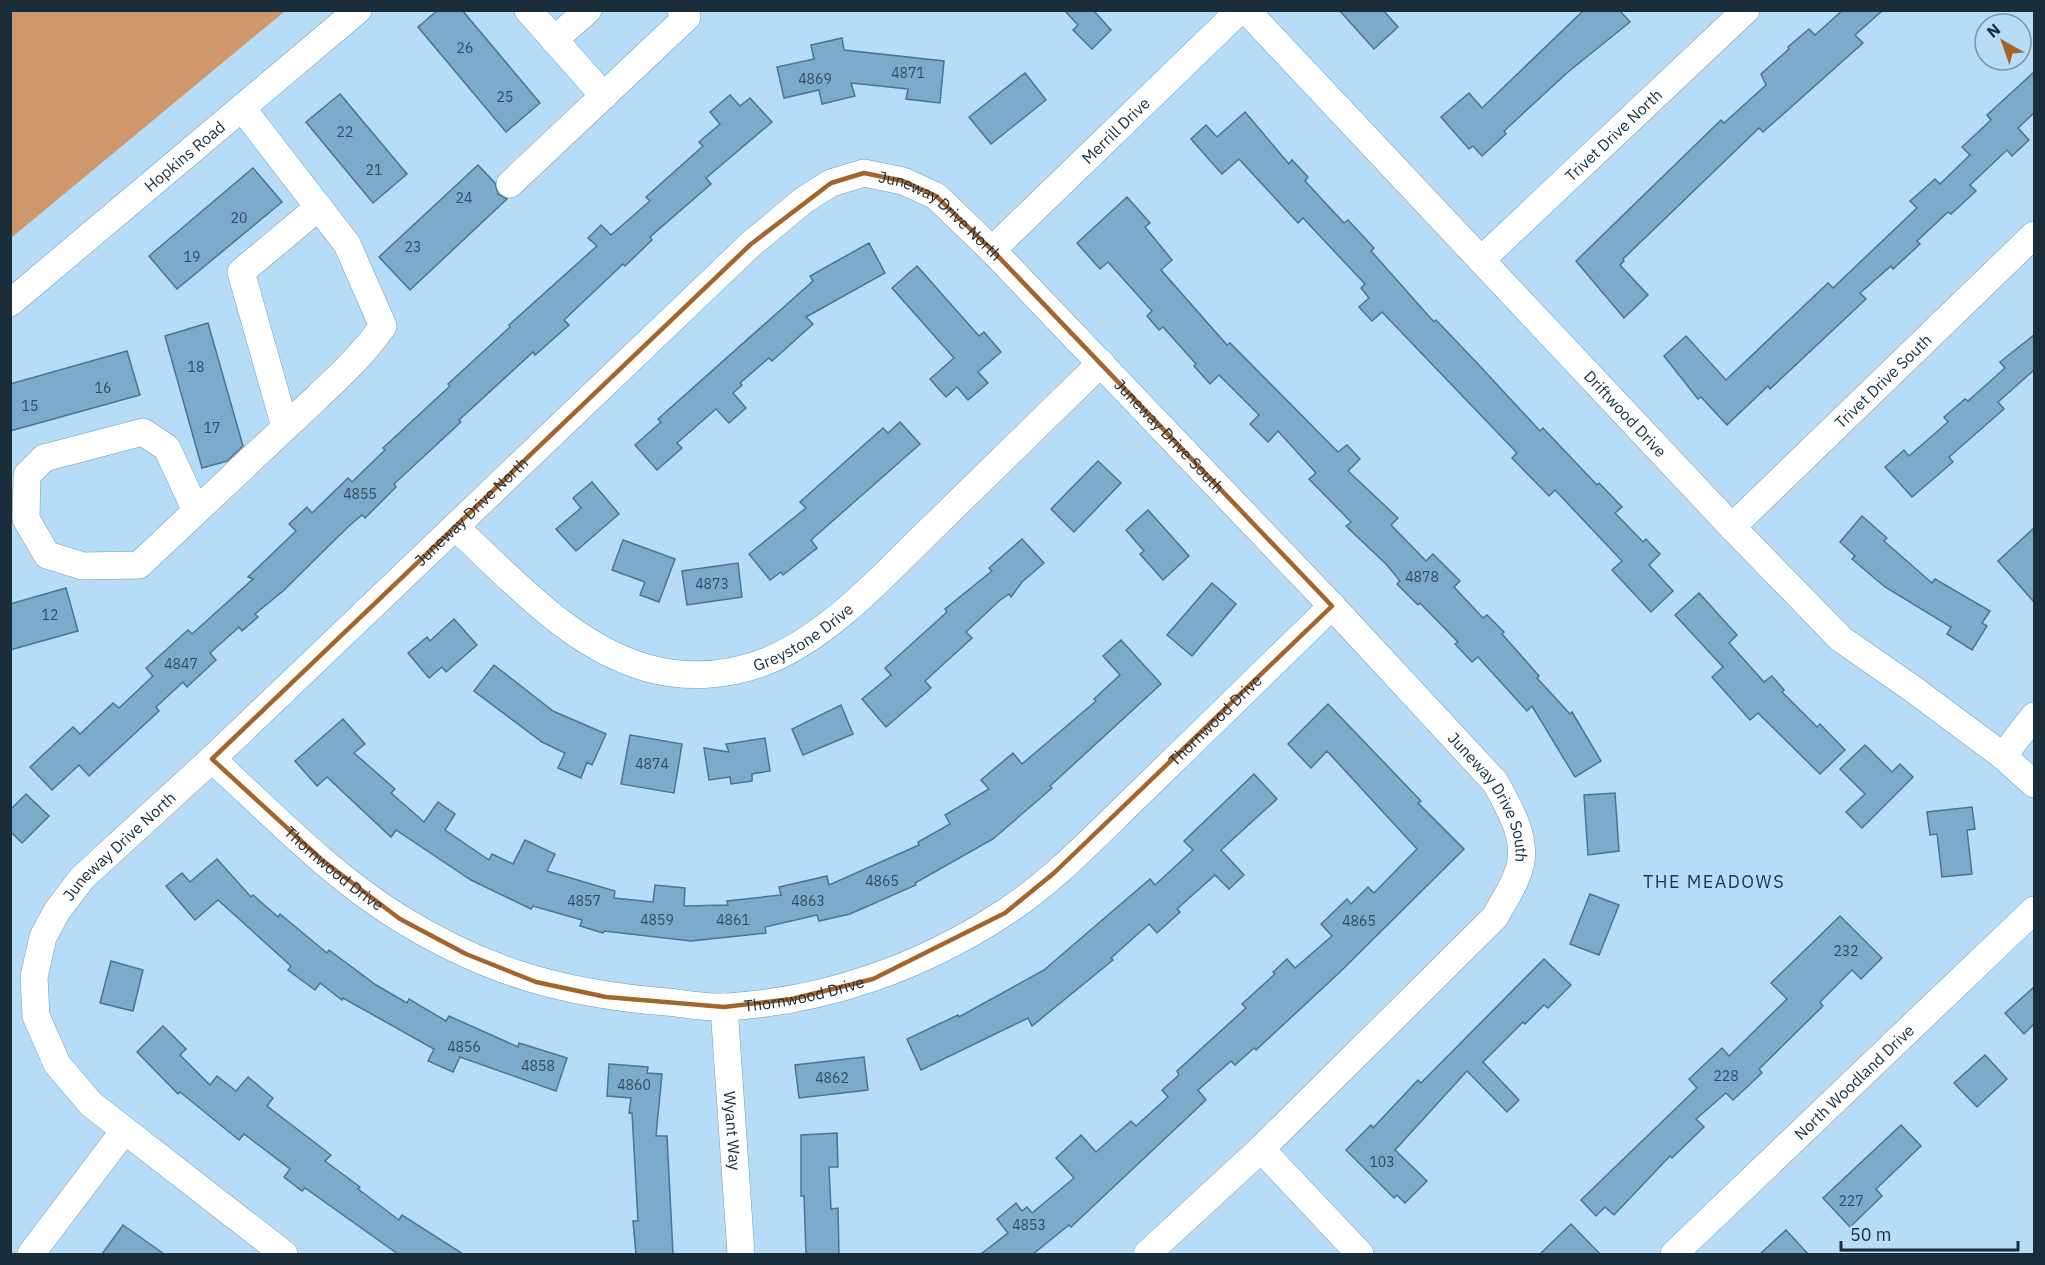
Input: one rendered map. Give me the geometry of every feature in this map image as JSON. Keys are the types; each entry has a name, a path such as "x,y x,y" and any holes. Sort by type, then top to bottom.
{"street":[{"name":"Hopkins Road","path":"10,303 358,10"},
{"path":"528,10 604,96"},
{"path":"554,40 588,10"},
{"path":"510,184 687,17 681,10"},
{"name":"Merrill Drive","path":"992,250 1240,10"},
{"name":"Driftwood Drive","path":"1246,10 1840,639 2003,756 2034,783"},
{"name":"Trivet Drive North","path":"1481,260 1746,10"},
{"path":"196,511 167,448 143,432 44,458 27,475 26,519 48,555 83,566 139,565 285,427 367,349 383,326 347,244 242,108"},
{"name":"Juneway Drive North","path":"124,1131 91,1104 57,1064 36,1016 34,978 43,937 82,878 212,759 751,244 804,200 831,183 864,173 903,181 936,196 992,250 1101,363"},
{"path":"285,427 241,272 319,207"},
{"name":"Trivet Drive South","path":"1732,527 2034,235"},
{"name":"Greystone Drive","path":"455,527 554,617 598,647 647,668 692,675 726,674 768,660 814,635 879,580 1101,363"},
{"name":"Juneway Drive South","path":"1101,363 1332,606 1495,783 1515,817 1521,845 1518,873 1495,917 1261,1149 1147,1254"},
{"name":"Thornwood Drive","path":"212,759 322,860 400,919 466,954 536,982 606,997 724,1007 792,999 873,980 936,951 1005,913 1104,828 1332,606"},
{"path":"2003,756 2034,716"},
{"name":"North Woodland Drive","path":"1674,1254 2034,910"},
{"name":"Wyant Way","path":"724,1007 741,1254"},
{"path":"31,1254 124,1131 284,1254"},
{"path":"1261,1149 1360,1254"}],"highlighted area":[{"path":"864,173 903,181 936,196 992,250 1332,606 1054,873 1005,913 873,979 792,999 724,1007 606,997 536,982 466,954 400,919 322,860 212,759 751,244 831,183"}],"shaded area":[{"path":"11,10 285,10 285,11 11,238"}],"building":[{"path":"438,10 462,10 540,103 506,132 418,27"},
{"path":"1064,10 1093,10 1111,30 1092,49 1073,30 1078,25"},
{"path":"1339,10 1383,10 1398,27 1374,49"},
{"path":"1584,10 1619,10 1630,22 1568,72 1504,131 1506,134 1482,156 1473,146 1469,149 1441,117 1469,93 1482,108"},
{"path":"1843,10 1883,10 1855,35 1863,43 1763,132 1759,128 1623,259 1620,265 1648,295 1624,318 1576,261 1721,120 1724,123 1766,85 1761,74 1789,49 1788,47 1809,29 1815,35"},
{"path":"842,38 844,50 944,61 940,103 906,99 908,89 851,83 855,96 822,104 819,90 784,98 777,67 814,59 811,45"},
{"path":"2034,72 2034,113 2018,128 2029,140 2012,156 2007,150 1970,185 1976,191 1951,214 1948,212 1917,241 1920,244 1893,269 1891,266 1860,293 1866,299 1770,389 1768,386 1727,425 1701,397 1698,399 1664,356 1686,336 1726,380 1828,283 1833,288 1917,208 1910,201 1935,179 1940,184 1970,155 1962,147 1991,120 1987,115"},
{"path":"1025,73 1046,100 991,144 969,117"},
{"path":"340,94 407,174 373,203 306,122"},
{"path":"730,95 740,106 750,98 772,122 706,178 711,184 650,237 652,240 564,320 569,325 535,355 533,352 459,420 461,422 394,484 396,487 365,518 362,515 349,526 283,591 255,614 258,617 242,631 239,627 210,653 216,660 187,687 183,682 156,707 159,711 89,776 79,765 52,790 30,767 73,727 80,734 113,703 119,708 153,676 146,668 188,630 192,634 253,579 248,577 296,531 289,524 307,507 312,513 348,478 352,482 385,450 383,448 450,386 448,384 510,327 509,325 597,246 588,238 601,225 611,235 650,201 646,197 703,146 699,142 720,124 710,112"},
{"path":"1245,112 1289,164 1292,160 1308,177 1305,181 1344,223 1348,220 1374,248 1371,251 1434,322 1436,320 1540,431 1543,428 1597,485 1599,483 1622,507 1615,513 1643,542 1646,539 1660,554 1649,565 1673,591 1651,612 1612,570 1622,561 1555,490 1549,496 1512,458 1517,453 1382,312 1372,321 1359,307 1369,298 1361,288 1365,284 1303,218 1298,223 1239,159 1222,174 1191,139 1206,125 1217,137"},
{"path":"478,165 495,183 498,194 507,199 410,290 379,257"},
{"path":"253,168 282,202 177,289 149,256"},
{"path":"1127,197 1150,223 1145,227 1172,260 1161,270 1227,345 1230,343 1338,452 1347,445 1360,459 1348,471 1398,518 1391,525 1426,561 1433,554 1460,581 1454,587 1483,618 1487,615 1504,632 1502,634 1539,676 1537,678 1570,714 1572,712 1601,761 1575,777 1532,706 1527,711 1478,657 1472,662 1455,644 1458,642 1420,603 1418,605 1397,584 1400,581 1387,565 1346,526 1351,522 1309,479 1316,473 1278,431 1268,442 1250,424 1259,415 1219,375 1210,384 1194,366 1196,364 1163,327 1159,330 1147,316 1152,311 1108,262 1100,269 1077,243"},
{"path":"869,243 885,273 806,317 813,324 772,361 769,358 740,383 742,385 733,393 746,408 729,423 716,409 677,443 682,448 657,470 635,445 661,422 658,419 813,281 810,276"},
{"path":"917,266 979,336 984,332 1001,352 978,372 988,383 968,400 957,387 946,397 930,379 954,358 892,288"},
{"path":"208,323 243,446 227,461 202,468 165,336"},
{"path":"2034,335 2034,370 1998,402 2004,409 1949,457 1953,462 1912,497 1885,467 1904,450 1909,456 1948,422 1944,417 1965,399 1968,401 2005,368 2000,362"},
{"path":"127,351 140,395 10,431 10,384"},
{"path":"900,422 920,444 811,540 817,548 783,575 781,572 770,580 749,554 806,508 800,502 883,428 888,433"},
{"path":"1098,461 1121,483 1074,532 1051,509"},
{"path":"592,482 619,514 576,551 556,529 581,508 573,498"},
{"path":"1148,510 1189,556 1163,580 1140,554 1144,551 1126,530"},
{"path":"1862,516 1887,538 1884,541 1932,583 1935,579 1990,611 1982,623 1987,626 1972,650 1947,634 1951,627 1885,587 1852,559 1855,556 1840,542"},
{"path":"2034,528 2034,602 1998,561"},
{"path":"1022,539 1044,563 1022,582 1011,597 1009,594 999,601 966,632 972,638 925,681 931,688 886,727 862,699 891,675 885,668 947,612 945,609 992,571 989,568"},
{"path":"623,540 675,559 659,602 640,595 645,582 612,570"},
{"path":"738,563 742,597 687,605 682,571"},
{"path":"1212,583 1236,604 1192,656 1167,635"},
{"path":"66,588 78,631 10,650 10,604"},
{"path":"1699,593 1737,635 1729,643 1764,682 1772,676 1784,690 1782,692 1817,727 1820,724 1845,750 1820,774 1758,713 1750,720 1712,677 1723,667 1675,615"},
{"path":"454,619 477,645 446,672 442,667 429,678 408,653 427,637 430,641"},
{"path":"1121,640 1161,684 1050,786 1052,788 993,839 915,883 916,885 850,914 819,921 817,915 765,927 766,933 691,941 604,931 603,933 580,926 582,920 533,906 531,909 471,880 396,830 391,837 327,777 317,786 295,761 343,719 365,744 354,753 395,789 391,793 424,822 438,802 455,814 445,830 489,860 492,854 513,864 525,840 555,854 547,871 615,891 614,898 653,902 655,885 685,888 684,906 728,905 727,901 781,895 779,887 827,876 829,885 919,845 918,842 950,824 945,815 989,789 981,780 1013,753 1022,764 1096,701 1094,699 1120,675 1103,656"},
{"path":"494,665 553,711 606,734 592,765 587,762 581,778 558,768 565,753 542,742 474,691"},
{"path":"1328,704 1421,801 1418,803 1464,849 1340,972 1256,1050 1254,1048 1235,1065 1231,1061 1198,1090 1206,1100 1071,1227 1069,1225 1033,1254 981,1254 1008,1233 997,1219 1016,1203 1022,1211 1027,1207 1032,1213 1074,1178 1056,1158 1081,1135 1096,1152 1131,1121 1136,1126 1168,1097 1162,1090 1179,1075 1177,1071 1246,1008 1242,1004 1275,974 1273,972 1287,959 1295,968 1332,936 1321,924 1347,899 1351,904 1368,887 1374,893 1417,849 1327,751 1311,768 1288,744"},
{"path":"841,705 853,734 803,755 792,729"},
{"path":"630,735 682,744 674,793 621,784"},
{"path":"765,738 770,771 752,774 752,781 731,784 730,777 709,780 704,748 729,752 726,744"},
{"path":"1865,745 1892,772 1900,764 1913,777 1862,828 1846,812 1865,794 1840,769"},
{"path":"1254,774 1277,799 1221,850 1244,875 1229,889 1215,875 1177,909 1180,912 1157,933 1149,924 1111,958 1113,960 1032,1026 1028,1018 921,1070 907,1039 958,1015 959,1017 1044,970 1150,879 1155,885 1193,850 1184,841"},
{"path":"1615,793 1619,851 1588,855 1584,795"},
{"path":"26,794 49,816 22,843 10,831 10,810"},
{"path":"1972,807 1975,829 1967,830 1972,874 1942,877 1937,834 1930,835 1927,812"},
{"path":"217,859 251,897 253,895 278,917 280,914 327,953 329,950 376,985 407,1003 409,999 446,1021 449,1016 518,1047 519,1043 567,1058 556,1091 460,1057 453,1072 428,1061 434,1049 343,998 342,1000 320,983 315,990 288,970 291,966 218,900 195,920 166,886 182,873 190,882"},
{"path":"1590,894 1619,905 1599,955 1570,944"},
{"path":"1840,916 1882,958 1861,979 1852,970 1820,1002 1823,1006 1759,1069 1762,1073 1733,1100 1726,1093 1696,1119 1704,1127 1672,1158 1670,1156 1614,1215 1605,1207 1596,1216 1581,1200 1697,1088 1689,1079 1722,1048 1729,1056 1787,999 1771,983"},
{"path":"1544,959 1571,985 1548,1008 1544,1005 1525,1024 1523,1022 1483,1062 1519,1100 1507,1112 1467,1071 1395,1150 1427,1181 1405,1203 1397,1195 1394,1198 1346,1150 1371,1125 1373,1128 1418,1080 1421,1083"},
{"path":"111,961 143,970 133,1011 100,1003"},
{"path":"2034,987 2034,1024 2024,1034 2005,1013"},
{"path":"163,1026 186,1049 180,1055 210,1085 217,1076 236,1091 248,1077 273,1098 267,1106 331,1155 325,1161 360,1187 358,1189 399,1220 402,1215 463,1254 398,1254 305,1188 302,1191 284,1177 290,1169 244,1134 239,1140 180,1092 178,1094 137,1052"},
{"path":"1985,1055 2007,1079 1977,1107 1954,1083"},
{"path":"864,1057 868,1090 799,1098 795,1065"},
{"path":"609,1064 648,1067 647,1073 662,1074 656,1136 667,1136 673,1254 636,1254 633,1221 638,1221 632,1113 629,1113 631,1098 607,1096"},
{"path":"1901,1125 1921,1146 1876,1189 1882,1196 1850,1227 1823,1198"},
{"path":"837,1133 838,1167 829,1167 831,1209 838,1208 839,1254 806,1254 804,1196 801,1196 801,1135"},
{"path":"1571,1224 1600,1254 1540,1254"},
{"path":"123,1225 164,1254 102,1254"},
{"path":"1786,1230 1808,1254 1760,1254"}],"district":[{"name":"THE MEADOWS","path":"1714,881"}]}
